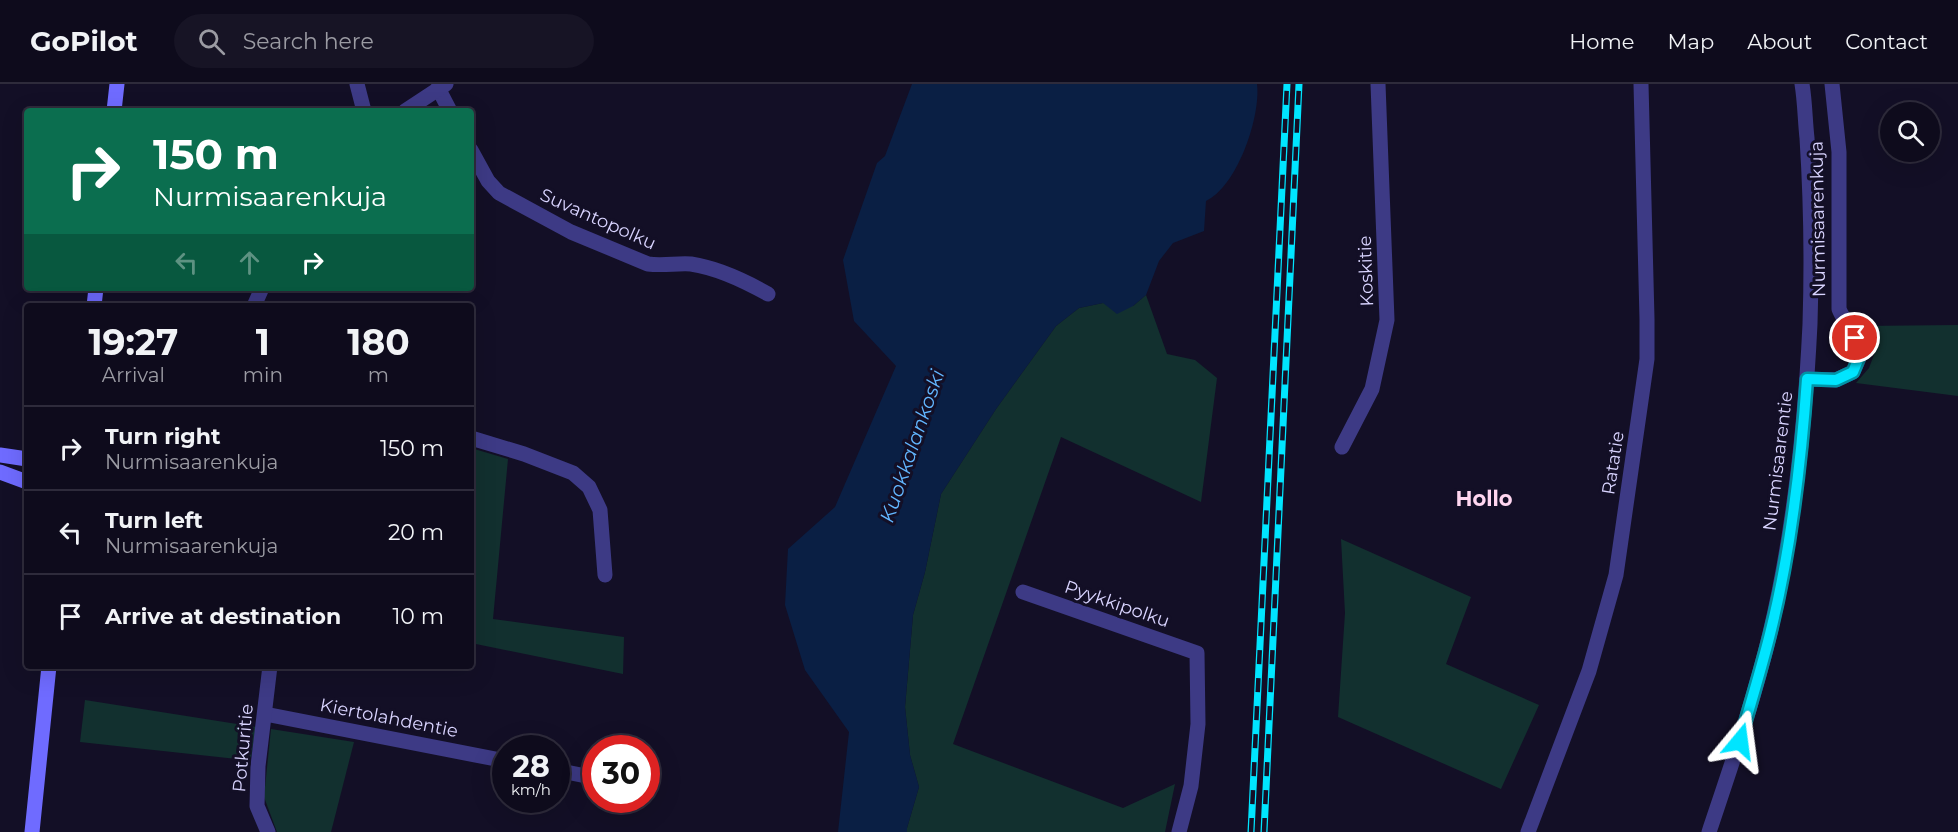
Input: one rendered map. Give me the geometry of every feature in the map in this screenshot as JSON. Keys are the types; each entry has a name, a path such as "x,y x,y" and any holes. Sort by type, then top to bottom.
{"main road":[{"path":"114,108 117,84"},
{"path":"0,455 24,459"},
{"path":"0,472 24,481"},
{"path":"32,832 50,669"}],"street":[{"path":"357,84 363,108"},
{"name":"Koskitie","path":"1342,447 1372,389 1387,320 1378,84"},
{"name":"Ratatie","path":"1528,832 1589,671 1616,574 1647,359 1641,84"},
{"name":"Nurmisaarentie","path":"1709,832 1740,741 1770,633 1788,544 1801,454 1812,263 1810,186 1802,84"},
{"name":"Nurmisaarenkuja","path":"1807,379 1836,380 1853,372 1860,355 1855,338 1839,309 1839,152 1832,84"},
{"path":"409,108 442,86 449,108"},
{"name":"Suvantopolku","path":"474,155 488,181 499,193 548,221 636,260 660,266 691,264 711,269 740,279 768,294"},
{"path":"474,439 524,454 573,473 589,487 600,510 605,575"},
{"name":"Pyykkipolku","path":"1023,592 1197,653 1198,724 1191,786 1179,832"},
{"name":"Potkuritie","path":"268,832 257,806 258,766 270,669"},
{"name":"Kiertolahdentie","path":"265,714 492,757"}],"green space":[{"path":"1146,295 1167,354 1195,360 1217,378 1201,502 1061,437 953,744 1123,808 1175,784 1165,832 907,832 919,787 910,755 905,707 913,615 925,572 941,494 996,409 1056,326 1079,308 1103,303 1133,306"},
{"path":"1958,325 1958,396 1856,383 1869,368 1875,352 1861,326"},
{"path":"474,449 508,459 493,619 624,637 623,674 474,644"},
{"path":"1341,539 1471,597 1446,664 1539,705 1501,789 1338,717 1345,613"},
{"path":"85,700 256,727 251,758 246,760 80,742"},
{"path":"271,729 354,742 331,832 277,832 264,797"}],"water":[{"name":"Kuokkalankoski","path":"912,84 1257,84 1257,98 1251,132 1237,167 1228,181 1206,201 1204,231 1173,243 1159,261 1146,295 1133,306 1117,314 1103,303 1079,308 1056,326 996,409 941,494 925,572 913,615 905,707 910,755 919,787 907,832 838,832 849,732 805,670 785,605 788,549 835,507 896,366 854,321 843,260 877,163 885,156"}],"railway":[{"path":"1251,832 1287,84"},
{"path":"1264,832 1299,84"}],"district":[{"name":"Hollo","path":"1484,498"}],"route":[{"path":"1740,741 1770,633 1788,544 1801,454 1807,379 1836,380 1853,372 1860,355 1855,338"}]}
